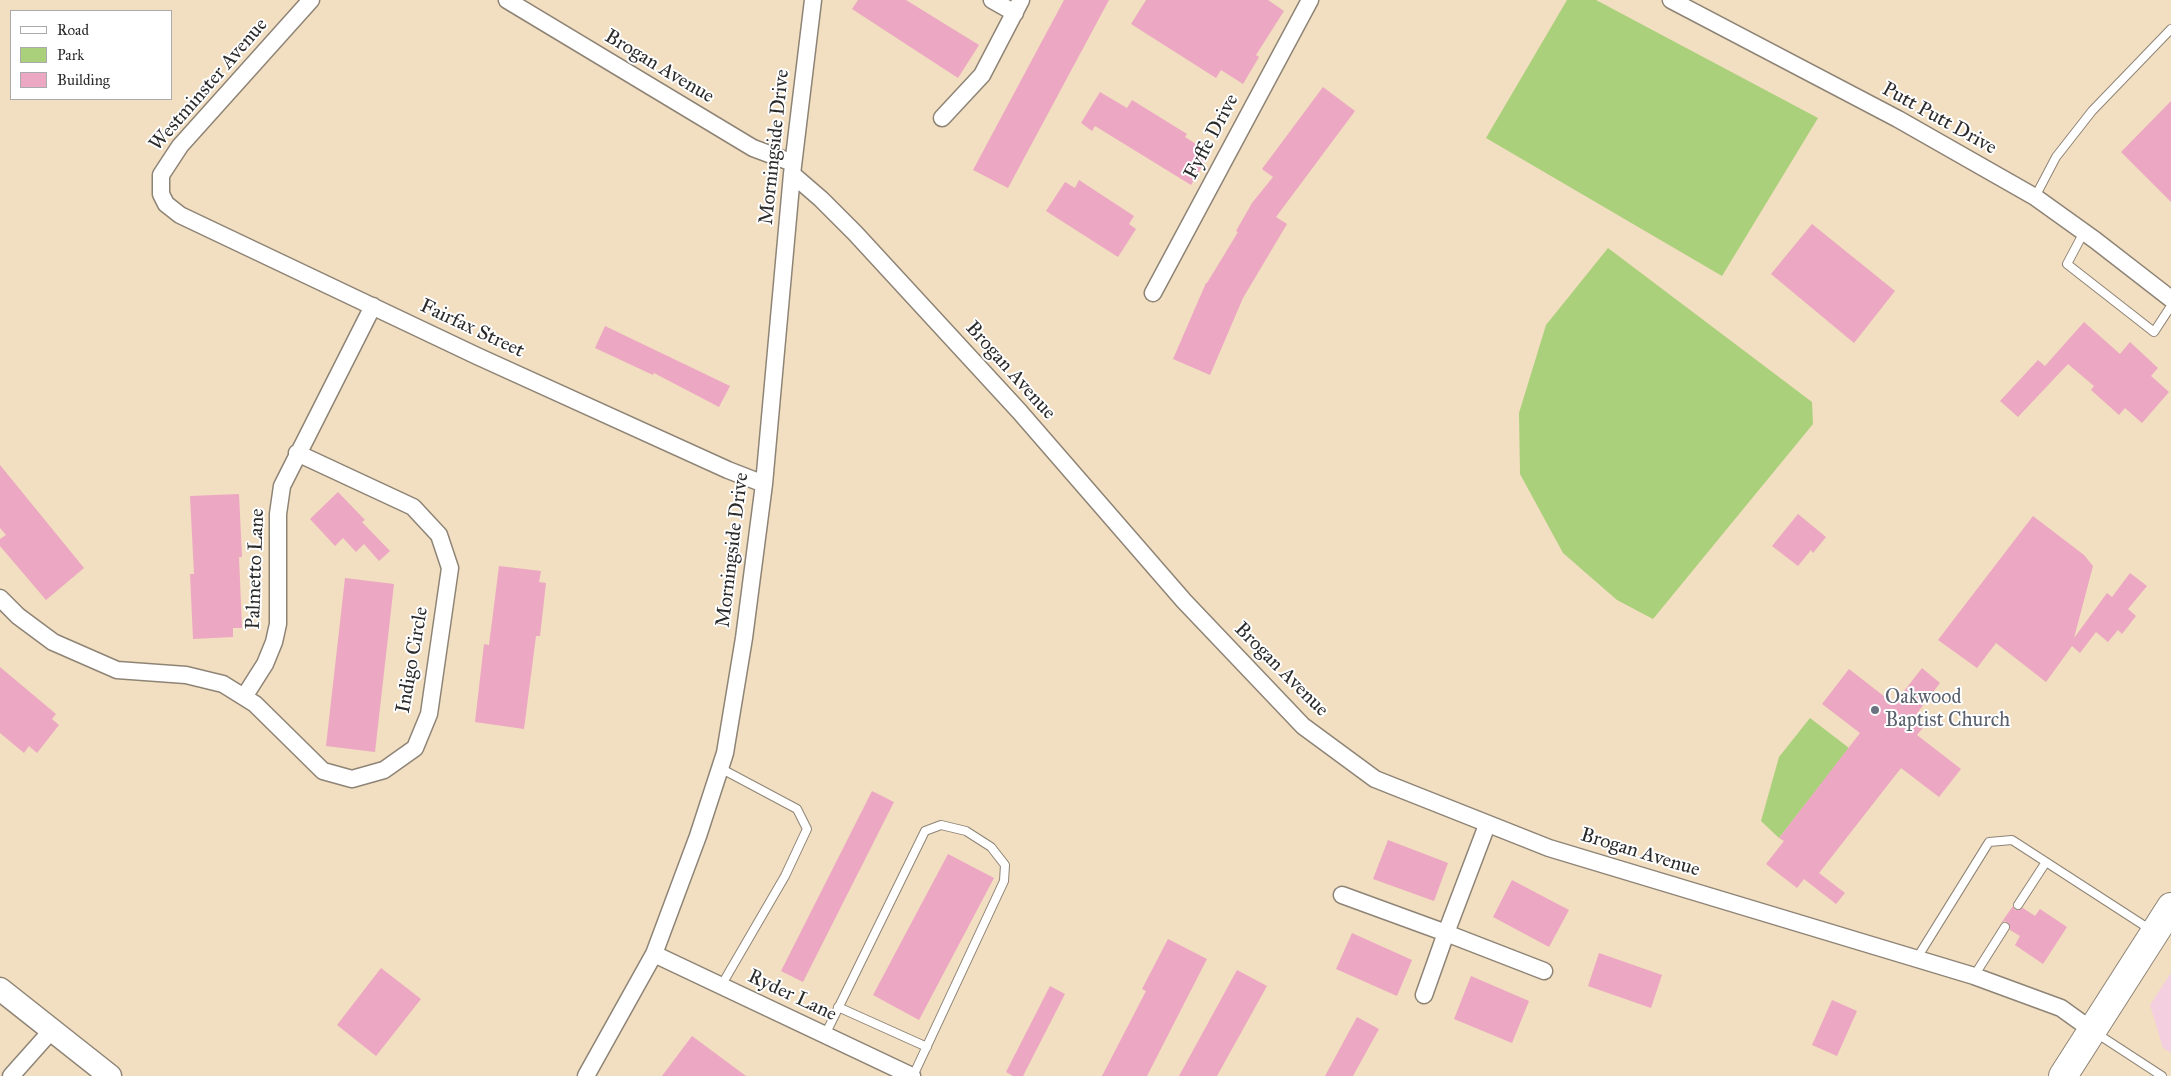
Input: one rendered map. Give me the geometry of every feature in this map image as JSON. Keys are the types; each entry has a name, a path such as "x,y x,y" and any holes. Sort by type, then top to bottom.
{"highway":[{"path":"2063,1076 2171,907"}],"street":[{"name":"Westminster Avenue","path":"166,204 161,194 161,175 180,146 312,0"},
{"name":"Brogan Avenue","path":"507,0 753,148 792,169 855,233 1019,411 1184,601 1303,726 1376,779 1550,848 1974,976 2061,1008 2093,1030"},
{"name":"Morningside Drive","path":"586,1076 654,954 698,836 725,753 744,638 764,484 792,169 814,0"},
{"path":"942,118 982,75 1018,6 992,0"},
{"name":"Fyffe Drive","path":"1153,294 1310,0"},
{"name":"Putt Putt Drive","path":"1671,0 1898,119 2035,197 2171,299"},
{"name":"Fairfax Street","path":"166,204 189,219 373,306 701,458 764,484"},
{"name":"Palmetto Lane","path":"244,696 266,664 278,624 278,514 282,486 297,453 373,306"},
{"name":"Indigo Circle","path":"244,696 255,704 323,771 352,779 384,770 415,748 429,714 450,568 439,535 413,507 297,453"},
{"path":"0,598 18,616 53,642 117,670 186,675 223,684 244,696"},
{"path":"1424,996 1487,824"},
{"path":"1342,895 1544,970"},
{"name":"Ryder Lane","path":"654,954 913,1076"},
{"path":"0,989 110,1076"},
{"path":"11,1076 52,1030"}],"lane":[{"path":"2035,197 2056,157 2092,111 2171,29"},
{"path":"2084,232 2067,264 2154,332 2171,306"},
{"path":"720,768 797,809 807,829 785,876 721,986"},
{"path":"825,1035 925,831 941,825 966,831 991,847 1005,865 1004,881 913,1076"},
{"path":"1917,958 1989,842 2012,840 2155,933"},
{"path":"2018,905 2046,862"},
{"path":"1974,976 2005,927"},
{"path":"838,1007 927,1047"},
{"path":"2093,1030 2162,1076"}],"shaded area":[{"path":"2171,973 2171,1053 2163,1048 2150,1005"}],"green space":[{"path":"1567,0 1596,0 1818,118 1722,276 1486,138"},
{"path":"1608,248 1812,402 1813,424 1653,619 1617,600 1563,553 1520,474 1519,413 1546,325"},
{"path":"1810,718 1849,748 1779,838 1761,821 1779,757"}],"building":[{"path":"858,0 906,0 979,45 958,78 852,9"},
{"path":"1064,0 1109,0 1008,188 973,170"},
{"path":"1146,0 1268,0 1284,11 1256,55 1259,57 1243,84 1221,70 1216,78 1131,24"},
{"path":"1323,87 1355,111 1276,217 1287,224 1243,298 1210,375 1173,359 1206,283 1238,232 1236,231 1252,203 1273,177 1262,169"},
{"path":"1100,92 1127,108 1132,100 1187,134 1185,137 1210,153 1191,185 1095,126 1092,131 1081,123"},
{"path":"2171,101 2171,202 2121,152"},
{"path":"1079,180 1134,216 1129,224 1136,229 1118,257 1046,211 1065,182 1075,188"},
{"path":"1812,224 1895,291 1854,343 1771,274"},
{"path":"2084,322 2120,354 2130,342 2158,368 2151,376 2169,392 2142,423 2125,408 2119,415 2091,390 2094,386 2068,364 2018,417 2000,401 2038,360 2045,366"},
{"path":"605,326 730,386 719,407 654,373 653,375 595,348"},
{"path":"0,465 84,568 46,600 0,546 0,539 6,535 0,528"},
{"path":"338,492 365,520 362,522 390,551 379,561 364,544 356,552 343,538 335,546 310,519"},
{"path":"239,494 242,557 239,557 242,628 233,628 233,637 193,639 190,574 194,574 190,496"},
{"path":"1798,514 1826,537 1813,553 1811,550 1798,566 1772,546"},
{"path":"2033,516 2084,555 2093,566 2074,638 2107,593 2112,597 2130,573 2147,586 2128,609 2136,616 2122,634 2118,630 2108,642 2096,632 2080,653 2072,646 2046,682 1996,643 1977,668 1938,640"},
{"path":"499,566 541,571 539,582 546,583 540,636 536,636 524,729 475,722 484,644 489,645"},
{"path":"345,578 394,584 375,752 326,746"},
{"path":"0,667 56,714 52,719 59,725 37,753 29,746 24,753 0,733"},
{"path":"1922,668 1940,683 1915,716 1926,724 1917,735 1961,769 1939,797 1901,768 1819,873 1845,893 1836,904 1804,879 1797,888 1766,864 1784,841 1779,838 1860,733 1822,704 1849,669 1894,704"},
{"path":"872,791 894,802 803,982 781,971"},
{"path":"1388,840 1448,863 1434,901 1373,879"},
{"path":"948,854 994,878 919,1020 873,995"},
{"path":"1512,880 1569,910 1549,947 1493,917"},
{"path":"2013,906 2015,910 2023,908 2035,916 2040,909 2067,927 2043,964 2015,945 2020,936 2010,930 2008,923 2005,921 2001,923"},
{"path":"1352,933 1412,960 1397,996 1336,969"},
{"path":"1168,939 1207,959 1147,1076 1102,1076 1146,991 1142,989"},
{"path":"1599,953 1662,975 1651,1008 1588,986"},
{"path":"381,968 421,999 376,1056 337,1025"},
{"path":"1237,970 1267,986 1217,1076 1179,1076"},
{"path":"1471,976 1529,1001 1512,1043 1454,1019"},
{"path":"1050,986 1065,994 1023,1076 1013,1076 1006,1072"},
{"path":"1832,1000 1857,1011 1837,1056 1812,1045"},
{"path":"1357,1017 1379,1029 1353,1076 1325,1076"},
{"path":"692,1036 746,1076 662,1076"}],"place":[{"name":"Oakwood Baptist Church","path":"1875,710"}]}
